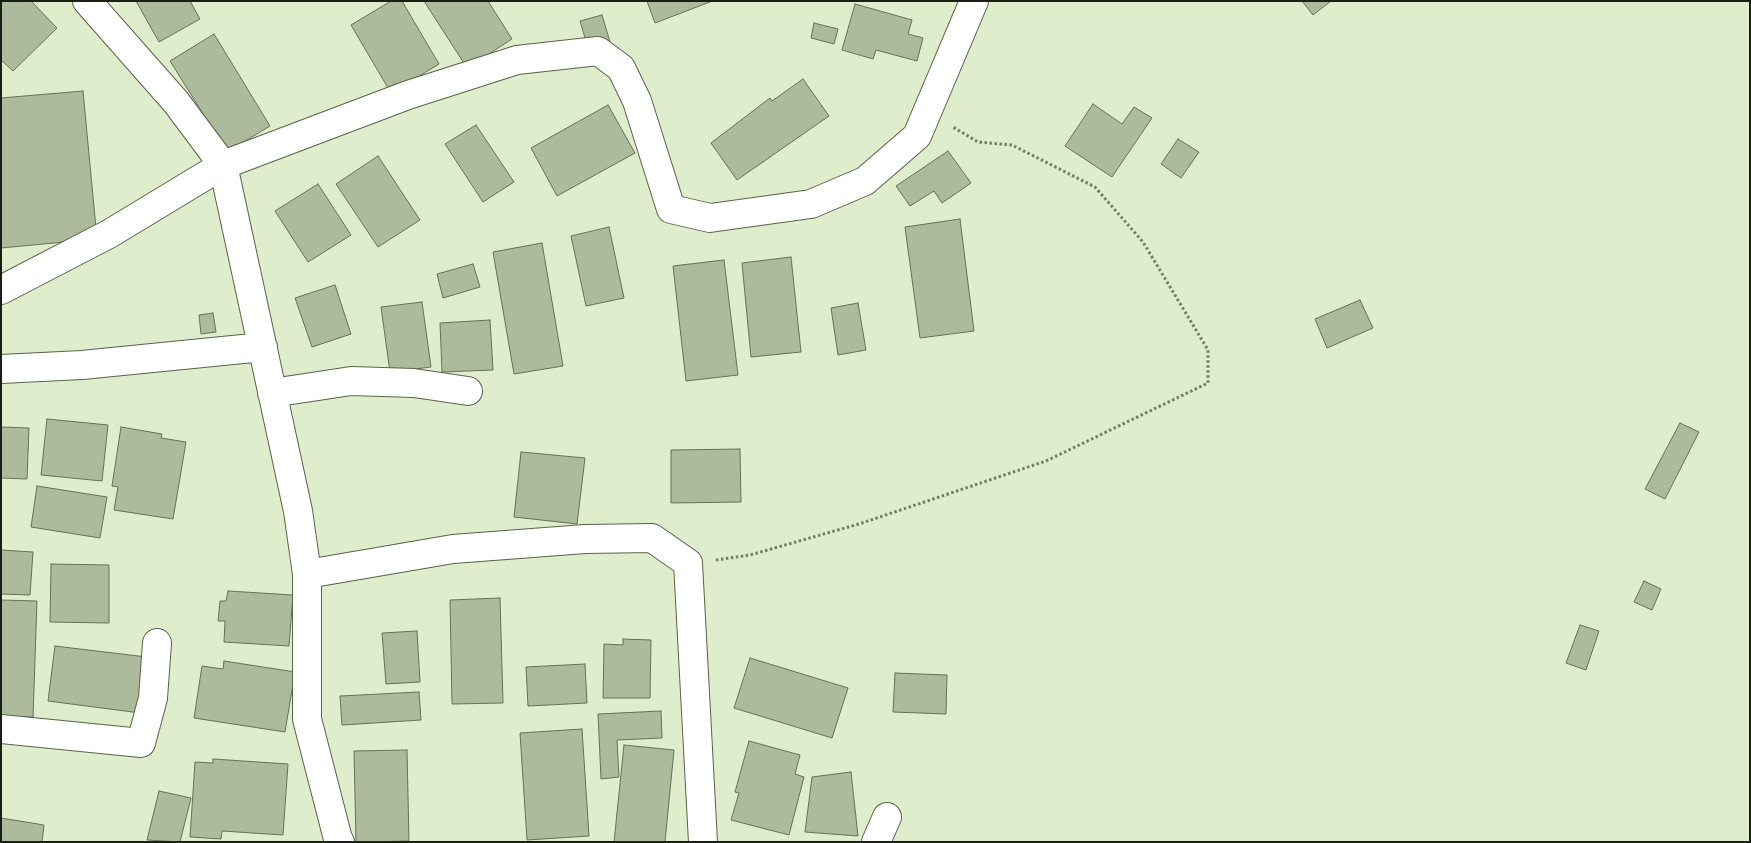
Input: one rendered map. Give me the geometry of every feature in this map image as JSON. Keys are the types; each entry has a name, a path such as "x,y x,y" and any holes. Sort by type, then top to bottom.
{"street":[{"path":"87,1 176,102 223,164 298,511 307,574 307,719 340,842"},
{"path":"1,290 109,234 223,164 408,95 517,60 598,51 621,68 636,101 671,209 710,218 811,204 865,182 917,136 974,1"},
{"path":"1,369 82,365 263,347"},
{"path":"272,393 351,380 414,383 468,391"},
{"path":"307,574 453,549 585,539 652,538 688,563 703,842"},
{"path":"1,729 141,743 153,698 157,643"},
{"path":"876,842 887,817"}],"path":[{"path":"688,563 759,552 859,524 1046,461 1208,383 1208,350 1143,242 1094,187 1012,145 978,142 927,111"}],"building":[{"path":"1,1 31,1 57,28 13,71 1,60"},
{"path":"136,1 190,1 200,19 159,42"},
{"path":"391,1 402,1 439,64 391,93 351,25"},
{"path":"424,1 488,1 512,39 467,68"},
{"path":"647,1 710,1 710,2 655,23"},
{"path":"1302,1 1331,1 1313,15"},
{"path":"855,4 912,20 908,34 923,38 917,61 876,50 873,59 842,50"},
{"path":"602,15 610,42 588,48 580,21"},
{"path":"814,23 838,29 834,44 811,38"},
{"path":"214,34 270,126 227,152 170,61"},
{"path":"803,79 829,116 737,180 711,143 770,98 772,101"},
{"path":"83,91 97,239 1,248 1,98"},
{"path":"1093,104 1122,124 1134,107 1152,118 1112,177 1065,146"},
{"path":"608,105 635,153 557,196 531,148"},
{"path":"476,125 514,182 483,202 445,144"},
{"path":"1178,139 1199,152 1181,178 1161,164"},
{"path":"948,151 971,183 942,203 934,191 910,206 896,186"},
{"path":"378,156 420,220 378,247 336,184"},
{"path":"318,184 351,235 308,262 275,211"},
{"path":"960,219 974,331 920,338 905,227"},
{"path":"609,227 624,298 586,306 571,236"},
{"path":"542,243 563,366 514,374 493,252"},
{"path":"791,257 801,352 751,357 742,263"},
{"path":"724,260 738,375 686,381 673,266"},
{"path":"473,264 480,287 443,298 437,274"},
{"path":"335,285 351,334 312,347 295,298"},
{"path":"1360,300 1373,328 1327,348 1315,319"},
{"path":"422,302 431,367 390,372 381,307"},
{"path":"858,303 866,350 838,355 831,308"},
{"path":"213,313 216,332 201,334 199,315"},
{"path":"490,320 493,370 442,372 440,323"},
{"path":"47,419 108,425 102,481 41,475"},
{"path":"1680,423 1699,432 1665,499 1645,489"},
{"path":"1,427 29,428 27,479 1,478"},
{"path":"121,427 162,434 161,438 186,442 173,519 114,510 118,487 112,486"},
{"path":"740,449 741,502 671,503 671,450"},
{"path":"521,452 585,458 577,524 514,517"},
{"path":"37,486 107,497 100,538 31,527"},
{"path":"1,550 33,552 30,595 1,594"},
{"path":"51,564 109,565 109,623 50,622"},
{"path":"1644,581 1661,589 1652,610 1634,602"},
{"path":"228,591 293,595 289,646 224,642 225,621 218,621 220,601 226,601"},
{"path":"500,598 503,703 452,704 450,600"},
{"path":"1,600 37,601 33,717 1,716"},
{"path":"1580,625 1599,631 1586,670 1566,663"},
{"path":"417,631 420,682 386,684 382,633"},
{"path":"623,639 651,640 650,698 603,698 604,644 623,645"},
{"path":"55,646 155,658 148,714 48,701"},
{"path":"750,658 848,688 832,738 734,708"},
{"path":"224,661 295,672 285,732 194,718 202,666 223,669"},
{"path":"585,664 587,703 528,706 526,667"},
{"path":"895,673 947,675 946,714 893,712"},
{"path":"419,692 421,720 342,725 340,696"},
{"path":"661,711 662,738 617,740 619,777 601,779 598,714"},
{"path":"582,729 589,836 527,840 520,733"},
{"path":"749,741 800,755 795,774 804,777 789,835 731,820 739,793 735,792"},
{"path":"624,745 674,750 665,842 614,842"},
{"path":"407,750 409,841 356,842 354,751"},
{"path":"213,759 288,764 283,835 222,831 221,839 190,837 195,762 213,763"},
{"path":"851,772 858,836 805,832 812,777"},
{"path":"159,791 191,798 180,842 147,840"},
{"path":"1,818 44,825 42,842 1,842"}]}
